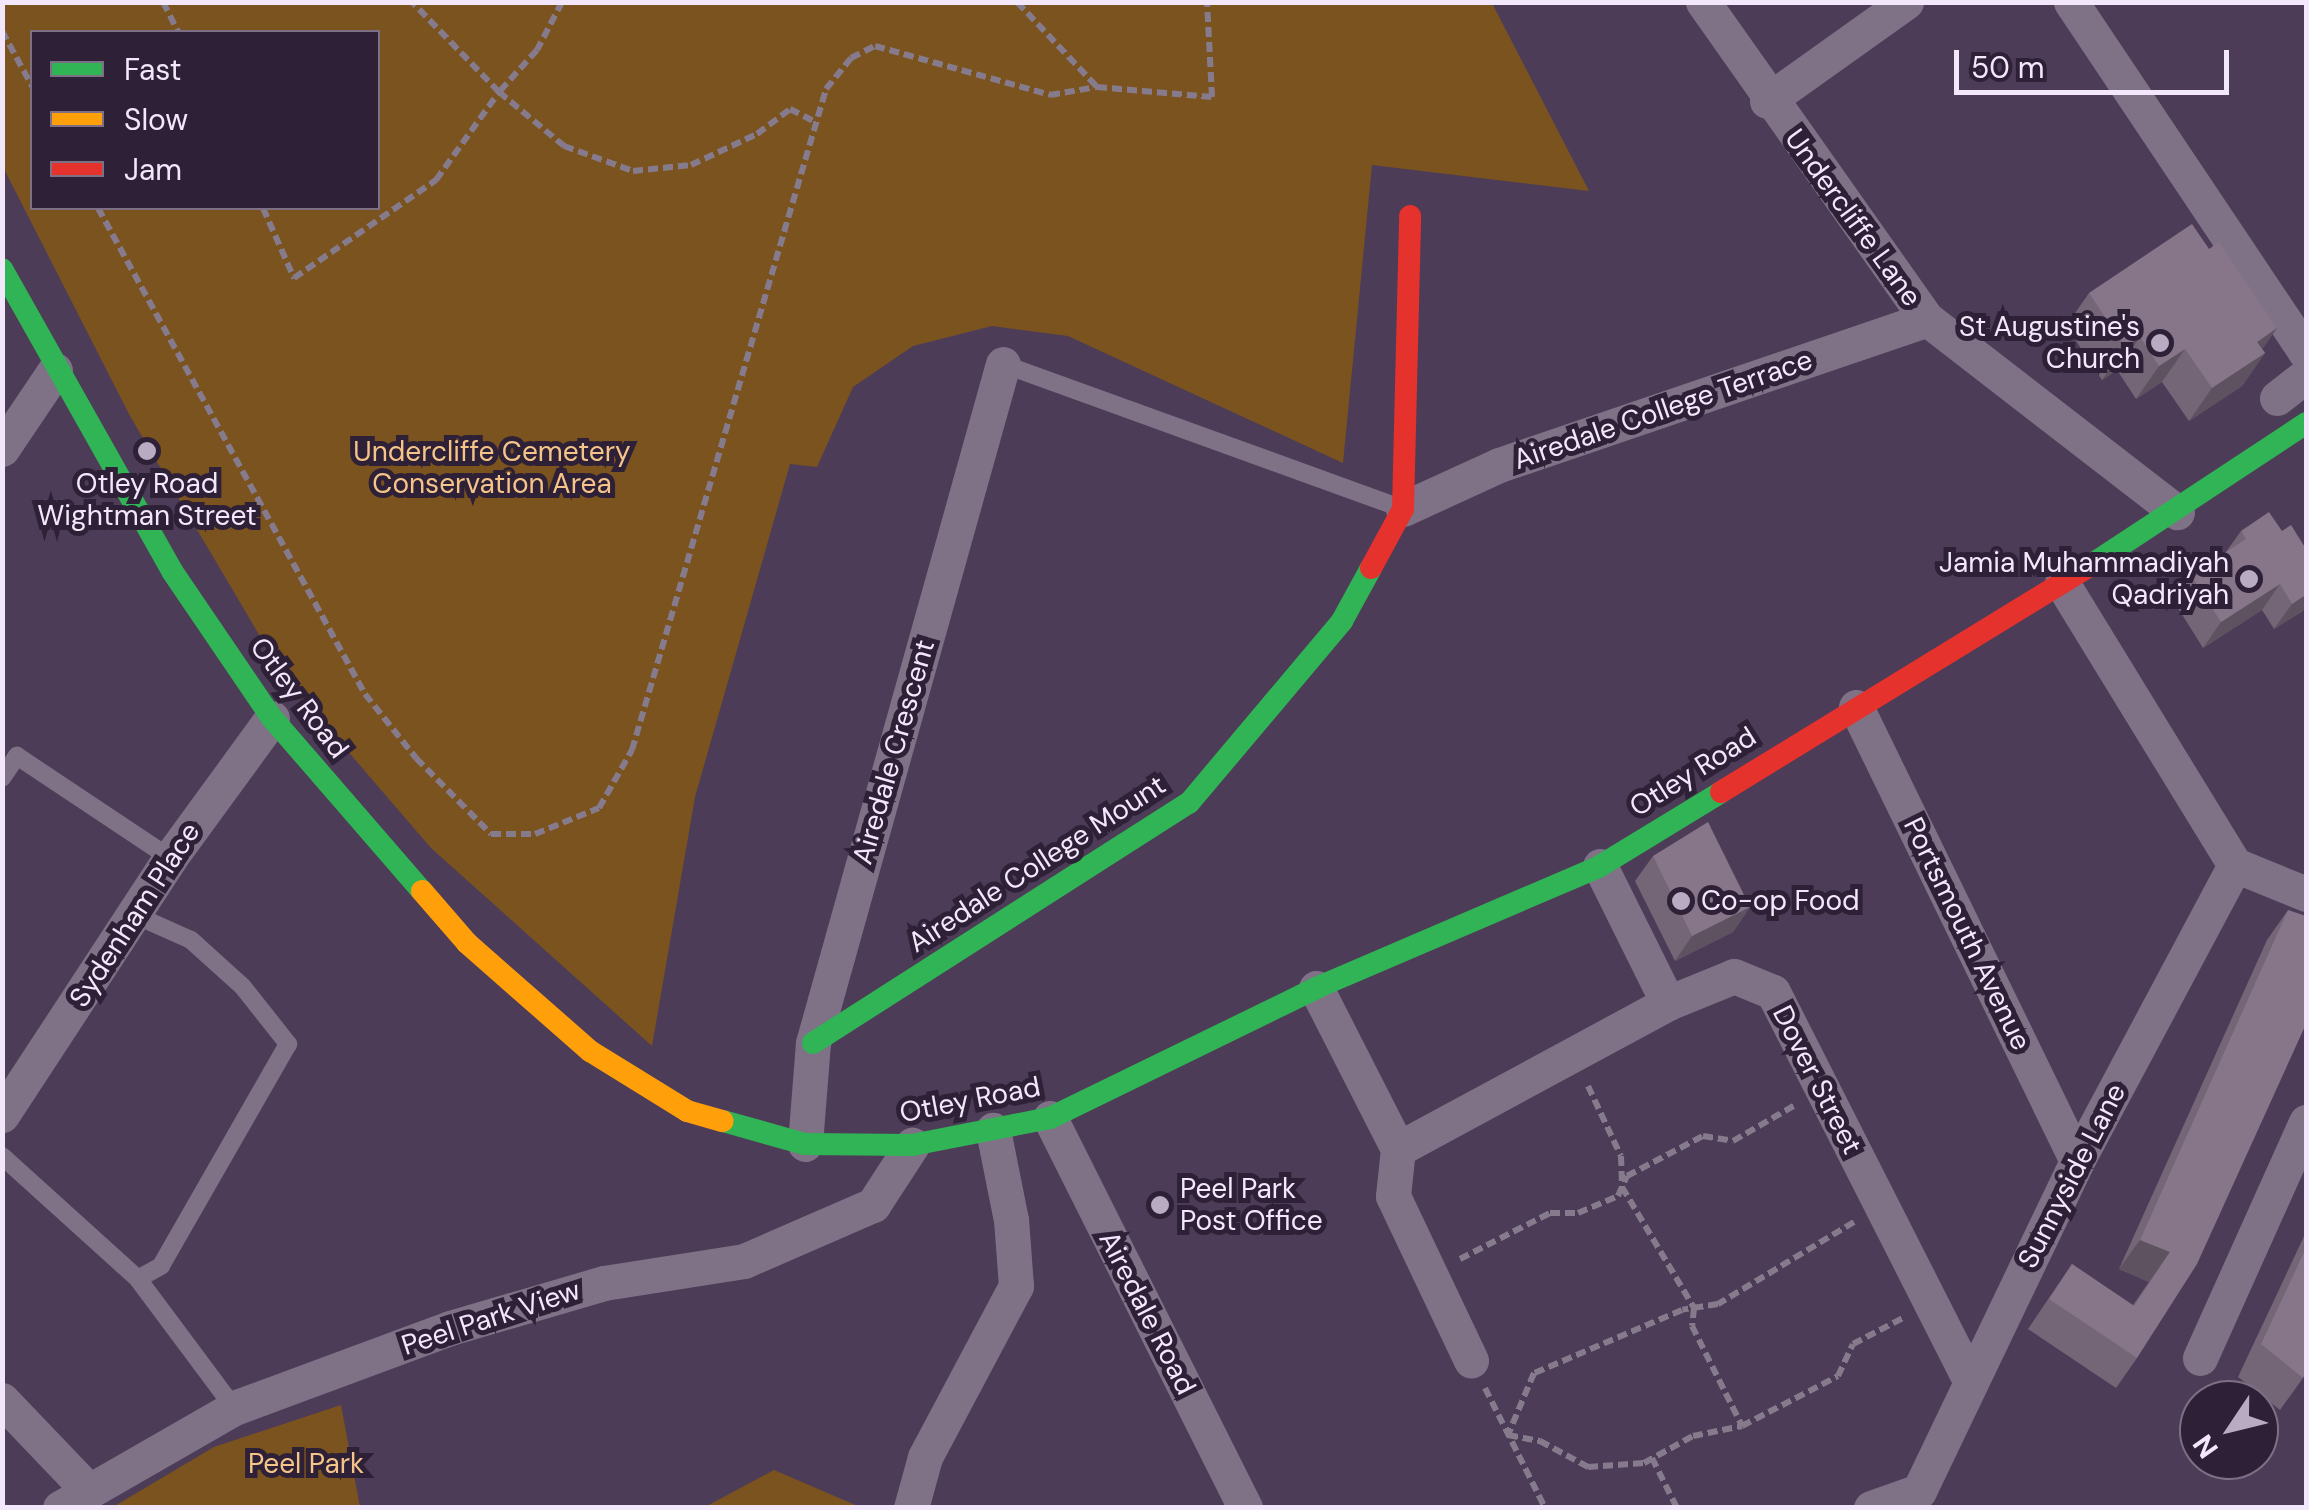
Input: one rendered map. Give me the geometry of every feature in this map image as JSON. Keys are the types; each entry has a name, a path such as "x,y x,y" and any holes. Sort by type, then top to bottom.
{"main road":[{"path":"1403,510 1410,216"},
{"name":"Otley Road","path":"2,268 55,370 172,572 272,718 467,943 590,1051 687,1111 805,1144 912,1146 1050,1118 1316,988 1600,866 2177,512 2306,423"},
{"name":"Airedale College Mount","path":"813,1043 1189,803 1342,621 1403,510"}],"street":[{"name":"Undercliffe Lane","path":"1704,2 1767,101 1928,320 2177,512"},
{"path":"1767,101 1906,2"},
{"path":"2072,2 2306,353"},
{"name":"Airedale College Terrace","path":"1403,510 1500,465 1928,320"},
{"name":"Airedale Crescent","path":"805,1144 813,1043 1003,364"},
{"path":"2,449 55,370"},
{"path":"2276,398 2306,375"},
{"path":"2062,583 2235,865 2306,894"},
{"name":"Portsmouth Avenue","path":"1856,707 2077,1161"},
{"name":"Sydenham Place","path":"2,1114 170,858 272,718"},
{"name":"Sunnyside Lane","path":"1922,1499 1971,1382 2077,1161 2235,865"},
{"path":"1600,866 1668,1003"},
{"name":"Dover Street","path":"1398,1149 1668,1003 1734,976 1773,992 1971,1382"},
{"path":"1316,988 1398,1149 1393,1196 1471,1360"},
{"name":"Airedale Road","path":"1050,1118 1245,1508"},
{"path":"2200,1358 2306,1122"},
{"path":"911,1508 924,1457 1016,1286 994,1130"},
{"name":"Peel Park View","path":"74,1499 234,1408 450,1328 604,1282 744,1260 873,1205 912,1146"},
{"path":"2,1400 74,1499"},
{"path":"1871,1508 1922,1499"}],"lane":[{"path":"1003,364 1403,510"},
{"path":"2,778 17,756 170,858"},
{"path":"136,915 191,940 243,987 288,1044 161,1266 138,1279"},
{"path":"2,1156 138,1279 234,1408"}],"path":[{"path":"163,2 177,30"},
{"path":"412,2 500,92 564,146 633,170 691,165 757,134 790,109 816,122"},
{"path":"264,210 294,278 436,180 500,92 538,50 562,2"},
{"path":"1016,2 1098,87"},
{"path":"99,210 365,694 416,758 491,834 535,834 600,808 632,750 826,89 850,58 875,46 1050,95 1098,87 1212,97 1208,2"},
{"path":"2,31 30,82"},
{"path":"1573,1054 1621,1156 1622,1187 1694,1308 1692,1326 1742,1426"},
{"path":"1430,1274 1550,1213 1578,1213 1618,1196 1627,1176 1703,1136 1733,1141 1822,1089"},
{"path":"1508,1435 1534,1373 1694,1308 1718,1304 1882,1206"},
{"path":"1508,1435 1540,1441 1588,1467 1652,1458 1693,1436 1742,1426 1838,1376 1853,1344 1931,1303"},
{"path":"1471,1360 1545,1508"},
{"path":"1652,1458 1677,1508"}],"green space":[{"name":"Undercliffe Cemetery Conservation Area","path":"3,3 1492,3 1589,191 1372,165 1343,463 1068,336 992,326 913,346 853,387 817,467 790,464 695,797 652,1046 431,848 284,677 130,416 3,167"},
{"name":"Peel Park","path":"341,1405 360,1507 113,1507 214,1447"},
{"path":"774,1470 860,1507 705,1507"}],"building":[{"path":"2192,224 2209,249 2219,242 2277,328 2257,342 2265,353 2212,388 2185,349 2159,366 2140,337 2125,347 2089,293"},
{"path":"2269,512 2282,531 2291,525 2306,549 2306,595 2292,604 2280,584 2221,622 2191,575 2246,539 2241,531"},
{"path":"1708,822 1750,907 1692,936 1653,856"},
{"path":"2288,910 2306,916 2306,1024 2197,1264 2137,1358 2049,1299 2072,1264 2134,1306 2170,1252 2140,1240"},
{"path":"2306,1248 2306,1370 2303,1378 2261,1344"}],"traffic: fast":[{"path":"2,269 172,571 272,718 422,891"},
{"path":"2091,565 2306,423"},
{"path":"813,1043 1189,803 1342,621 1371,568"},
{"path":"723,1121 805,1144 912,1145 1050,1118 1316,988 1600,866 1721,792"}],"traffic: slow":[{"path":"422,891 467,943 590,1051 687,1111 723,1121"}],"traffic: jam":[{"path":"1371,568 1403,509 1410,216"},
{"path":"1721,792 2091,565"}],"place":[{"name":"St Augustine's Church","path":"2160,343"},
{"name":"Otley Road Wightman Street","path":"147,451"},
{"name":"Jamia Muhammadiyah Qadriyah","path":"2249,579"},
{"name":"Co-op Food","path":"1681,901"},
{"name":"Peel Park Post Office","path":"1160,1205"}]}
